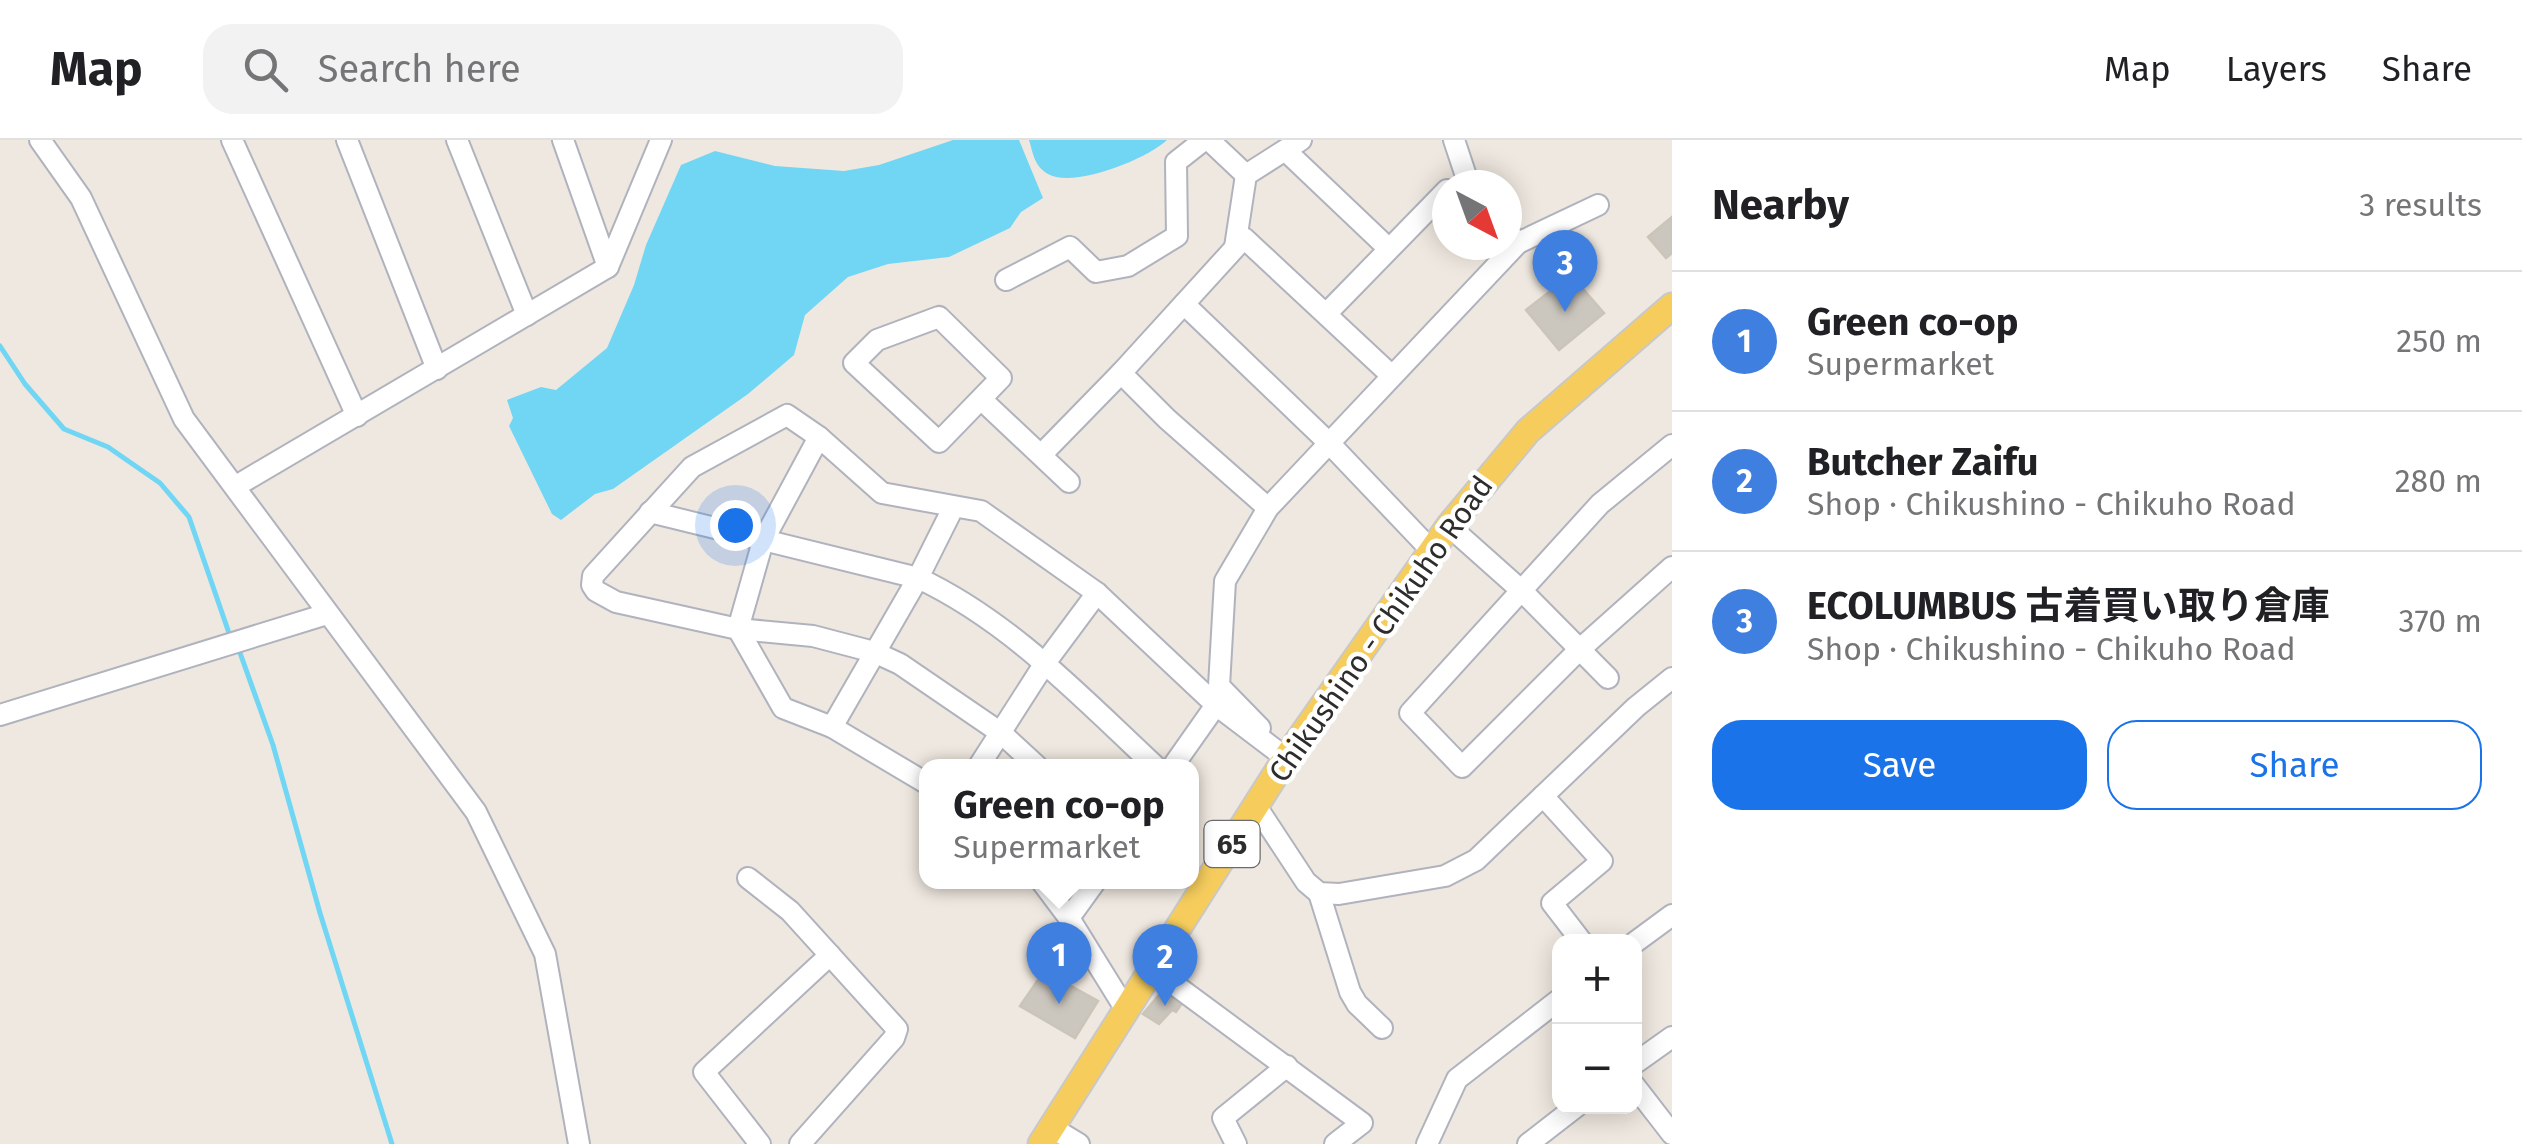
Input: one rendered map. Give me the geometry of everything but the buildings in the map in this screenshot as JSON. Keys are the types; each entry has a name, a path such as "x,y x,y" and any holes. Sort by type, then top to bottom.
{"main road":[{"name":"Chikushino - Chikuho Road","path":"1046,1136 1256,806 1280,754 1448,526 1528,431 1672,306"}],"street":[{"path":"40,140 81,198 184,419 476,812 544,954 579,1144"},
{"path":"232,140 357,416"},
{"path":"348,140 437,369"},
{"path":"457,140 527,315"},
{"path":"563,140 608,267"},
{"path":"236,486 608,267 661,140"},
{"path":"1006,280 1070,246 1096,272 1128,266 1177,236 1176,162 1207,140 1246,175"},
{"path":"1454,140 1460,170"},
{"path":"1235,248 1246,175 1294,145 1388,248"},
{"path":"1327,312 1432,205"},
{"path":"1522,233 1598,205"},
{"path":"1042,454 1244,238 1392,376"},
{"path":"1280,754 1254,719 1219,686 1226,581 1268,508 1392,376 1492,260"},
{"path":"1184,304 1330,444 1432,550"},
{"path":"940,318 1001,378 982,400 939,442 854,363 877,340 940,318"},
{"path":"1121,373 1166,419 1268,508"},
{"path":"982,400 1069,482"},
{"path":"1029,759 1001,733 912,672 874,652 813,636 738,629 616,602 596,591 592,585 594,576 692,466 787,415 819,437 882,493 980,511 1097,593 1216,705 1280,754"},
{"path":"819,437 763,541 738,629 783,708 832,727 919,779"},
{"path":"1672,446 1600,504 1410,713 1462,767 1579,650 1672,567"},
{"path":"832,727 918,578 953,508"},
{"path":"650,512 918,578 972,608 1045,663 1148,759"},
{"path":"1448,526 1522,592 1608,678"},
{"path":"983,759 1045,663 1097,593"},
{"path":"0,715 327,614"},
{"path":"1319,893 1339,894 1445,876 1476,860 1636,707 1672,678"},
{"path":"1178,759 1216,705"},
{"path":"1543,796 1602,861 1552,903 1576,934"},
{"path":"1256,806 1306,882 1319,893 1350,992 1356,1004 1382,1028"},
{"path":"748,878 790,911 897,1028 894,1038 800,1144"},
{"path":"1047,889 1126,1010"},
{"path":"1069,918 1090,889"},
{"path":"1642,937 1672,915"},
{"path":"760,1144 704,1072 830,955"},
{"path":"1152,968 1362,1123 1335,1144"},
{"path":"1427,1144 1456,1080 1552,1006"},
{"path":"1642,1058 1672,1036"},
{"path":"1236,1144 1223,1118 1287,1066"},
{"path":"1642,1095 1672,1134"},
{"path":"1528,1144 1567,1114"},
{"path":"1046,1136 1078,1144"}],"water":[{"path":"953,140 1019,140 1043,198 1021,212 1010,228 949,257 888,264 848,277 805,315 794,355 748,394 613,489 595,494 561,520 552,514 509,426 513,418 507,400 541,387 556,390 607,348 681,165 715,151 775,166 844,171 879,165"},
{"path":"1029,140 1167,140 1109,170 1059,178 1043,171"}],"waterway":[{"path":"0,346 25,384 64,429 108,447 160,483 189,517 230,636"},
{"path":"239,650 273,745 392,1144"}],"place":[{"name":"ECOLUMBUS 古着買い取り倉庫","path":"1565,312"},
{"name":"Green co-op","path":"1059,1004"},
{"name":"Butcher Zaifu","path":"1165,1006"}]}
